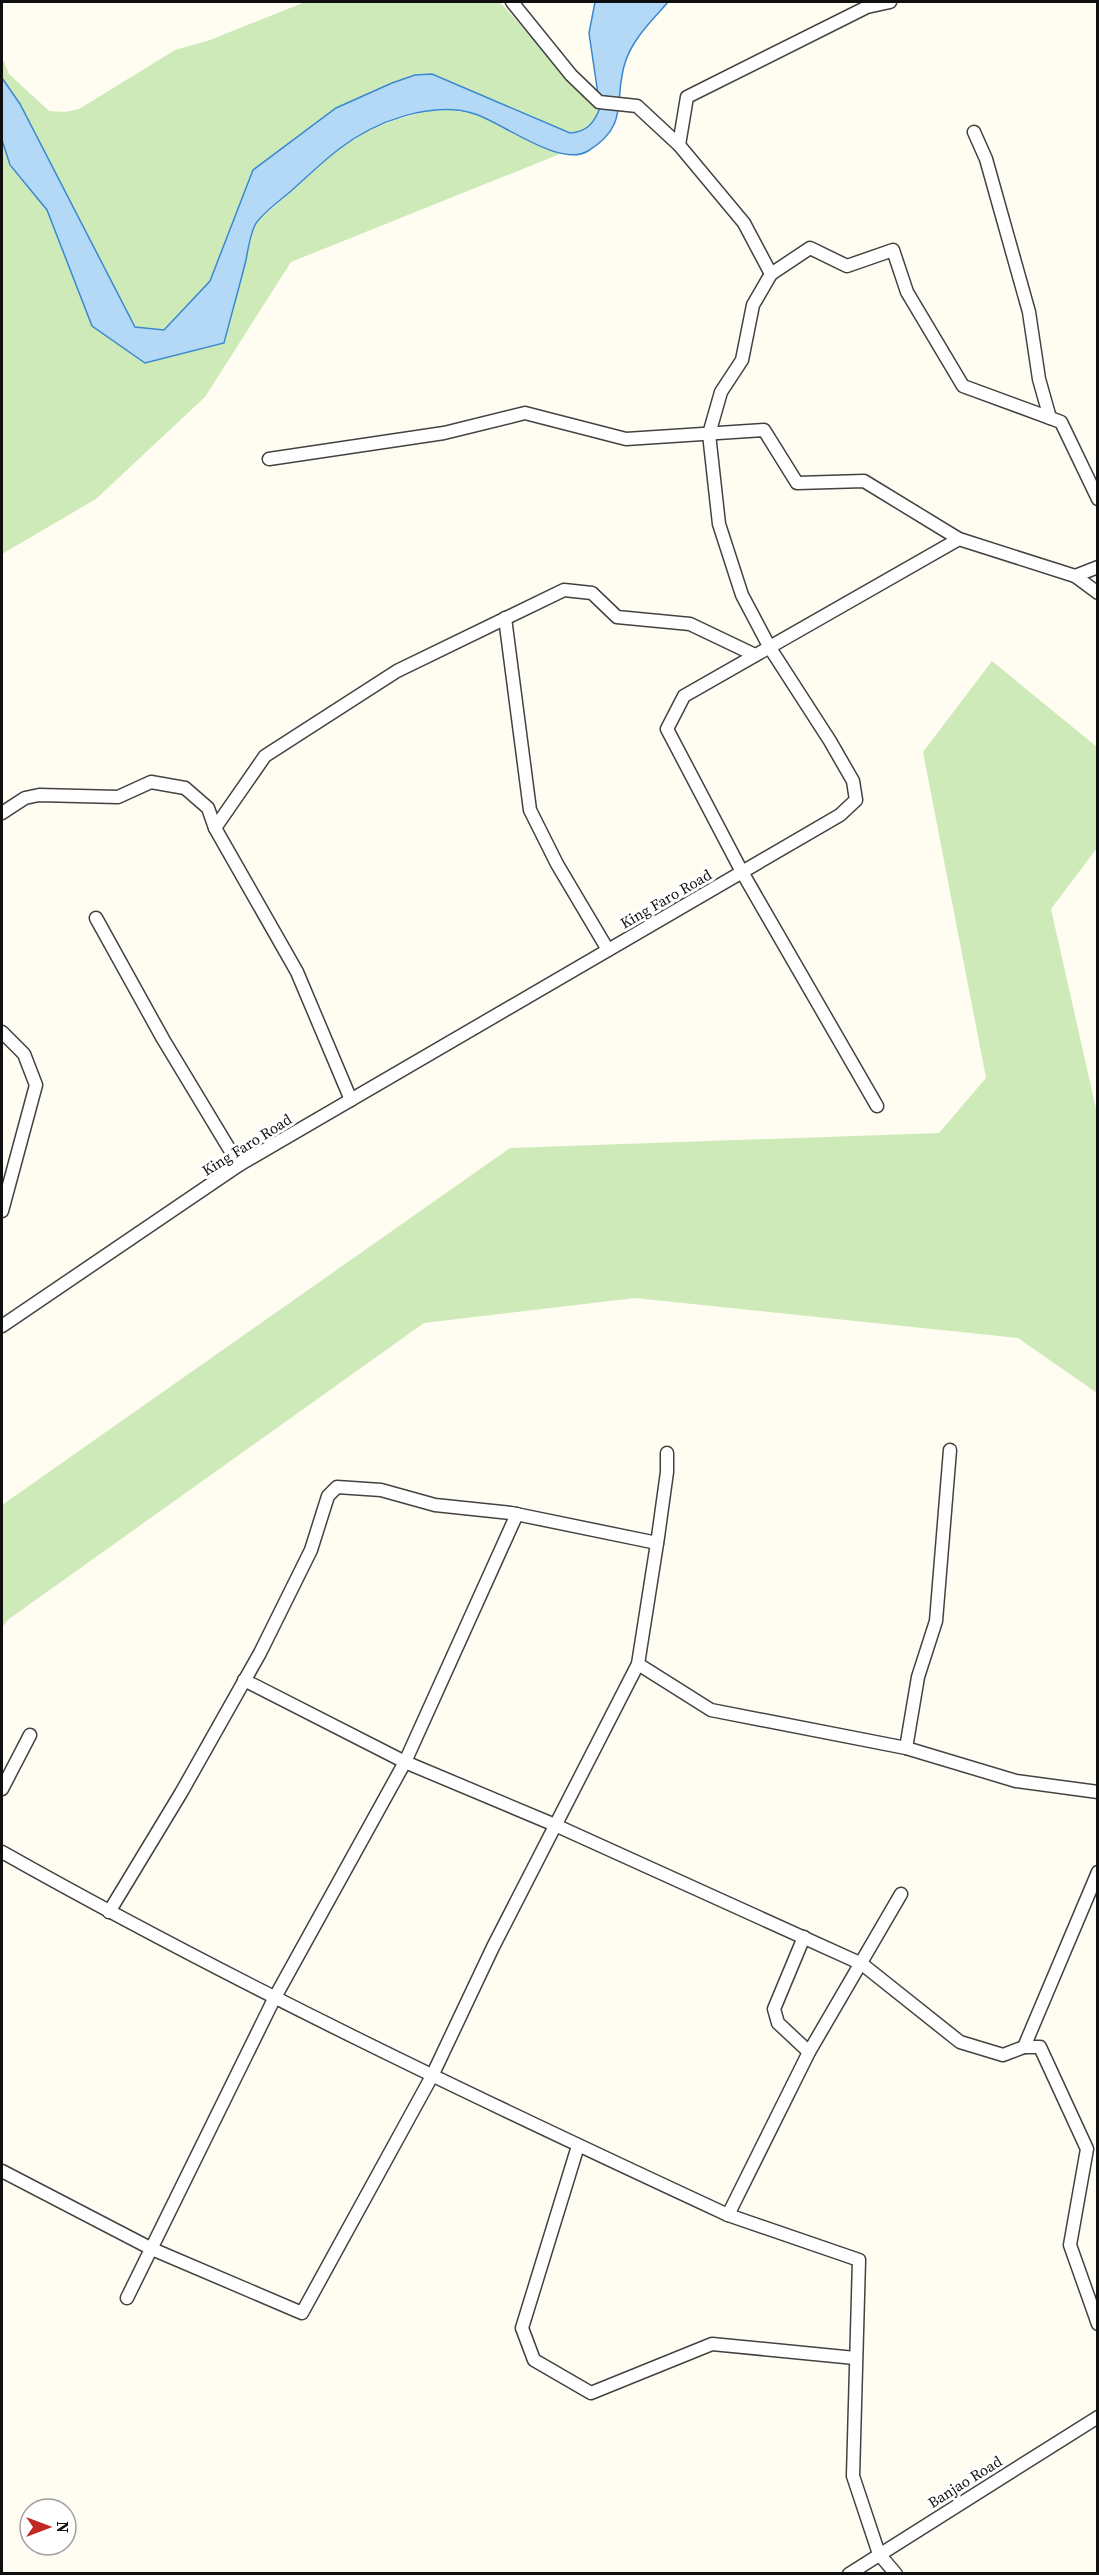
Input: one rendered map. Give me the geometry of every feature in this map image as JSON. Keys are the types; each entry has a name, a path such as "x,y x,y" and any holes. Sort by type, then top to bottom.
{"street":[{"path":"512,2 571,75 599,102 638,106 679,146 744,223 771,274 810,248 847,266 893,250 908,292 963,386 1060,422 1098,499"},
{"path":"679,146 687,97 867,7 890,2"},
{"path":"974,132 986,159 1029,312 1040,379 1050,418"},
{"name":"King Faro Road","path":"2,1326 239,1165 840,815 856,800 853,781 848,771 770,648 742,595 719,524 709,434 721,392 742,360 753,305 771,274"},
{"path":"269,459 444,433 525,413 626,439 764,430 796,483 864,481 959,539 1075,576 1098,593"},
{"path":"877,1106 742,872 667,729 684,696 959,539"},
{"path":"1075,576 1098,567"},
{"path":"214,828 265,756 397,671 564,590 592,593 617,617 690,624 755,655"},
{"path":"505,618 530,810 557,864 608,950"},
{"path":"2,813 25,798 39,795 118,797 151,782 185,788 208,808 214,828 297,972 351,1100"},
{"path":"96,918 163,1039 239,1165"},
{"path":"2,1032 24,1054 36,1085 2,1211"},
{"path":"906,1748 918,1677 936,1621 950,1450"},
{"path":"2,2171 152,2249 302,2313 432,2076 493,1947 638,1664 667,1472 667,1453"},
{"path":"109,1912 181,1793 244,1680 311,1550 328,1496 337,1487 381,1490 435,1505 517,1514 657,1543"},
{"path":"127,2298 274,1999 405,1762 517,1514"},
{"path":"638,1664 711,1710 906,1748 1016,1781 1098,1792"},
{"path":"244,1680 405,1762 804,1936 862,1964 960,2042 1003,2055 1024,2048 1040,2048 1087,2149 1070,2246 1098,2324"},
{"path":"2,1789 30,1735"},
{"path":"2,1852 109,1912 274,1999 578,2146 728,2215 859,2260 853,2476 879,2554 896,2574"},
{"path":"1024,2048 1098,1872"},
{"path":"728,2215 809,2052 901,1894"},
{"path":"804,1936 774,2009 778,2023 809,2052"},
{"path":"578,2146 522,2328 534,2360 591,2392 712,2344 855,2358"},
{"name":"Banjao Road","path":"849,2574 1098,2417"}],"green space":[{"path":"305,2 500,2 569,79 600,108 589,126 581,131 570,133 432,74 253,170 210,281 165,330 135,327 20,104 2,78 2,57 9,74 49,111 65,112 79,109 175,50 210,40"},
{"path":"450,110 475,114 560,154 291,262 205,397 96,499 2,554 2,140 10,166 47,210 92,326 224,343 255,224 340,148 370,130 428,111"},
{"path":"992,661 1097,747 1097,848 1051,909 1097,1113 1097,1393 1018,1338 635,1298 424,1323 9,1619 2,1627 2,1505 510,1148 939,1133 986,1078 923,752"}],"water":[{"path":"595,2 668,2 644,29 629,52 622,74 616,120 611,131 602,141 588,151 576,155 562,154 532,142 487,119 458,110 422,112 404,116 369,130 333,154 258,221 250,238 224,343 145,363 92,326 47,210 10,165 2,140 2,78 20,104 135,327 164,330 210,281 253,170 336,108 392,83 415,75 432,74 570,133 585,129 600,108 589,33"}]}
